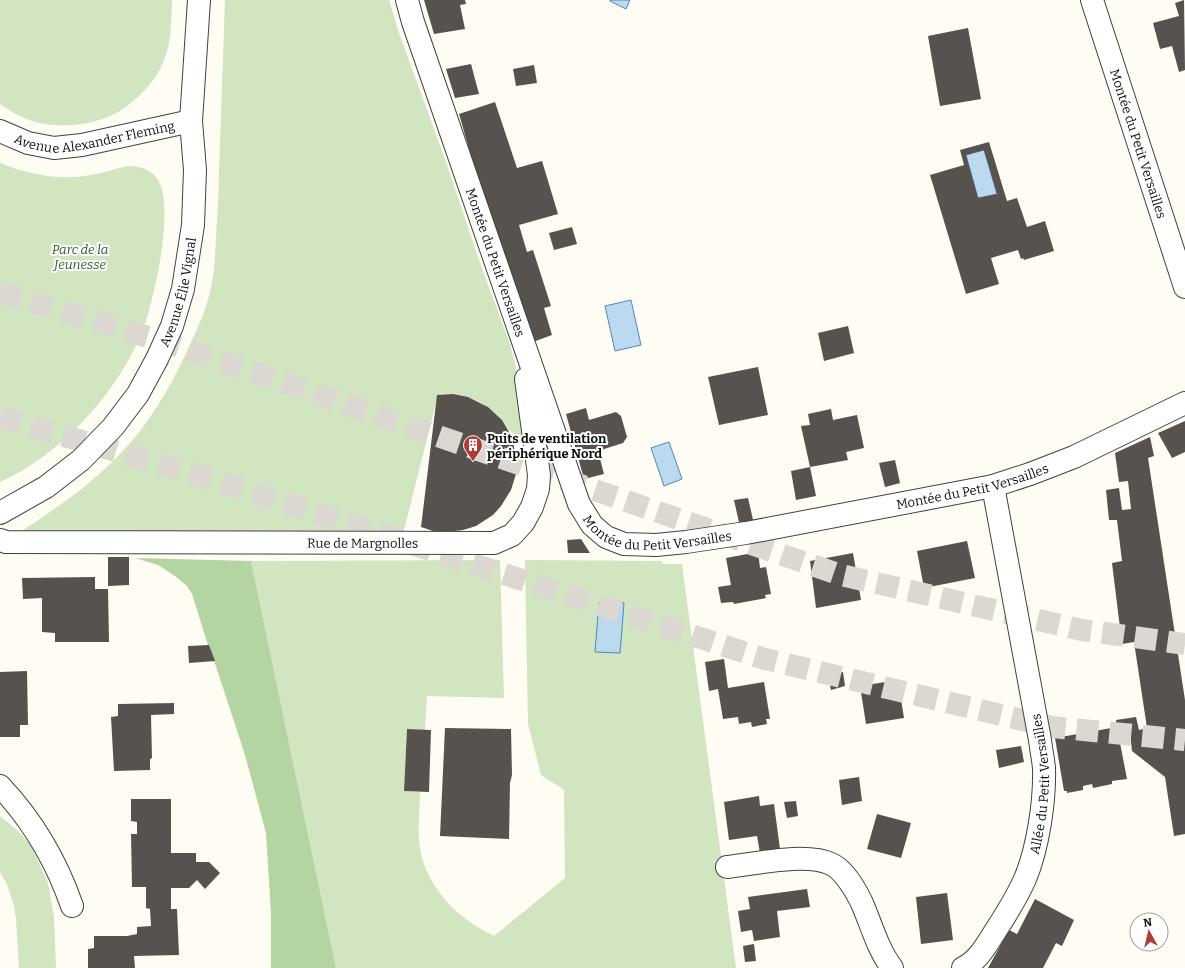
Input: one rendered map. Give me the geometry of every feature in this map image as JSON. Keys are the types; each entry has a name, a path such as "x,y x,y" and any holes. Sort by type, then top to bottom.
{"street":[{"name":"Avenue Élie Vignal","path":"0,513 46,487 81,460 113,427 138,394 157,359 172,326 184,289 193,225 195,170 191,121 199,0"},
{"name":"Montée du Petit Versailles","path":"407,0 579,504 592,525 606,537 624,544 656,545 686,542 754,531 993,486 1074,457 1185,403"},
{"name":"Montée du Petit Versailles","path":"1092,0 1185,287"},
{"name":"Avenue Alexander Fleming","path":"0,131 28,143 54,148 82,145 191,121"},
{"name":"Rue de Margnolles","path":"0,540 6,542 494,543 512,535 523,523 532,507 538,489 539,475 520,332"},
{"name":"Allée du Petit Versailles","path":"963,968 981,955 1015,899 1025,878 1034,850 1044,789 1044,767 1040,740 993,486"},
{"path":"0,786 10,806 44,843 55,864 72,906"},
{"path":"728,867 792,859 813,859 831,864 846,877 854,888 885,959 892,968"}],"green space":[{"path":"0,0 172,0 171,30 167,53 160,70 151,83 130,104 116,113 93,122 81,124 56,125 32,121 16,114 0,104"},
{"path":"225,0 389,0 399,33 509,341 515,363 524,427 524,441 509,430 491,409 477,401 462,396 438,395 403,534 17,534 85,486 109,465 131,442 166,393 202,318 208,300 215,260 219,189"},
{"name":"Parc de la Jeunesse","path":"0,163 31,173 52,177 91,175 128,166 143,168 158,179 163,197 165,214 164,233 158,274 149,311 133,352 123,369 96,407 59,444 30,465 0,482"},
{"path":"135,558 251,561 336,968 271,968 271,912 266,833 245,755 209,645 192,594 187,586 158,565"},
{"path":"500,560 504,698 427,696 425,730 407,729 404,791 420,792 419,839 424,864 429,876 436,888 453,908 473,924 494,936 565,878 564,790 541,775 528,724 525,560 661,561 663,564 682,564 736,968 336,968 251,561"},
{"path":"0,816 18,831 31,845 48,883 54,917 56,968 19,968 14,906 7,884 0,872"}],"water":[{"path":"610,0 630,0 626,9"},
{"path":"984,150 997,194 978,198 966,155"},
{"path":"631,300 641,345 615,351 605,306"},
{"path":"669,442 682,479 664,486 651,448"},
{"path":"599,602 624,603 620,653 595,652"}],"building":[{"path":"424,0 465,0 466,4 460,5 465,29 434,34"},
{"path":"1184,0 1185,70 1179,72 1172,46 1160,49 1153,23 1179,16 1175,3"},
{"path":"968,28 981,99 940,106 928,36"},
{"path":"471,64 479,94 455,98 446,69"},
{"path":"534,65 537,83 516,86 513,69"},
{"path":"495,102 517,168 542,161 558,214 519,225 527,252 533,250 551,306 544,308 552,335 533,342 478,180 459,114"},
{"path":"989,142 1007,201 1017,198 1027,227 1045,221 1054,251 1024,260 1023,258 1021,259 1018,250 991,258 999,284 966,294 930,175 964,165 960,150","holes":["984,150 997,194 978,198 966,155"]},
{"path":"572,227 577,244 554,250 549,233"},
{"path":"848,326 854,353 824,361 818,333"},
{"path":"758,367 768,415 719,425 708,377"},
{"name":"Puits de ventilation périphérique Nord","path":"453,394 468,397 488,407 502,420 513,441 516,459 516,474 511,490 501,506 493,515 476,526 463,530 446,532 433,531 421,527 437,395"},
{"path":"586,408 589,420 616,412 621,416 627,437 623,443 598,451 604,474 584,479 566,414"},
{"path":"831,409 833,420 857,415 864,448 846,452 848,460 810,467 801,426 810,425 808,414"},
{"path":"1185,421 1185,452 1172,458 1158,433"},
{"path":"1150,437 1154,456 1148,458 1185,700 1185,834 1174,836 1165,777 1132,751 1129,725 1117,727 1116,720 1136,717 1139,730 1147,728 1134,642 1122,644 1112,563 1122,561 1117,520 1109,520 1106,490 1119,488 1122,510 1131,509 1128,481 1119,482 1115,453"},
{"path":"895,460 900,483 885,487 879,463"},
{"path":"810,467 816,496 796,500 791,471"},
{"path":"748,498 754,524 740,527 734,500"},
{"path":"581,539 590,553 568,553 567,540"},
{"path":"967,541 975,578 924,588 917,551"},
{"path":"758,552 760,568 766,567 771,594 765,595 766,598 734,604 733,602 721,603 718,587 731,585 726,558"},
{"path":"853,553 861,600 816,608 810,561"},
{"path":"108,557 129,557 129,585 108,586"},
{"path":"95,577 95,589 108,589 109,642 55,642 55,633 42,632 42,598 23,599 22,578"},
{"path":"209,645 215,661 189,663 188,646"},
{"path":"724,659 728,688 764,682 770,719 766,719 767,724 752,727 751,722 739,724 738,717 723,719 718,689 709,691 705,662"},
{"path":"27,671 28,725 20,725 20,737 0,737 0,672"},
{"path":"843,672 845,686 831,690 828,675"},
{"path":"898,680 904,718 866,724 860,686"},
{"path":"174,703 174,714 151,715 152,758 150,759 150,770 114,771 111,717 118,716 118,704"},
{"path":"1117,727 1127,779 1112,781 1112,784 1093,788 1092,784 1083,786 1083,790 1067,793 1067,791 1064,791 1055,738"},
{"path":"445,728 511,729 512,775 510,783 509,839 440,836"},
{"path":"407,729 431,730 429,792 404,791"},
{"path":"1021,746 1024,762 999,768 996,750"},
{"path":"859,777 862,801 842,805 839,780"},
{"path":"759,796 760,806 774,804 780,849 760,853 757,836 729,840 724,802"},
{"path":"131,799 171,799 171,853 196,853 196,862 209,862 220,873 205,889 197,880 189,888 171,888 171,909 177,909 179,955 134,956 135,968 88,968 88,949 94,948 94,936 127,936 137,934 137,927 151,926 150,909 146,908 146,887 132,887 131,834 137,834 137,822 131,821"},
{"path":"796,801 798,816 787,818 784,802"},
{"path":"877,814 911,823 901,858 867,849"},
{"path":"807,889 810,907 777,911 780,937 754,941 752,930 741,932 738,911 750,909 748,897"},
{"path":"947,893 953,940 921,944 916,897"},
{"path":"1035,899 1074,920 1062,946 1056,943 1043,968 988,968 1009,930 1017,934"},
{"path":"754,944 756,961 745,962 743,946"}],"tunnel":[{"path":"0,292 174,345 841,575 1082,630 1185,644"},
{"path":"0,417 221,482 765,659 1052,727 1185,740"}],"place":[{"name":"Puits de ventilation périphérique Nord","path":"473,462"}]}
